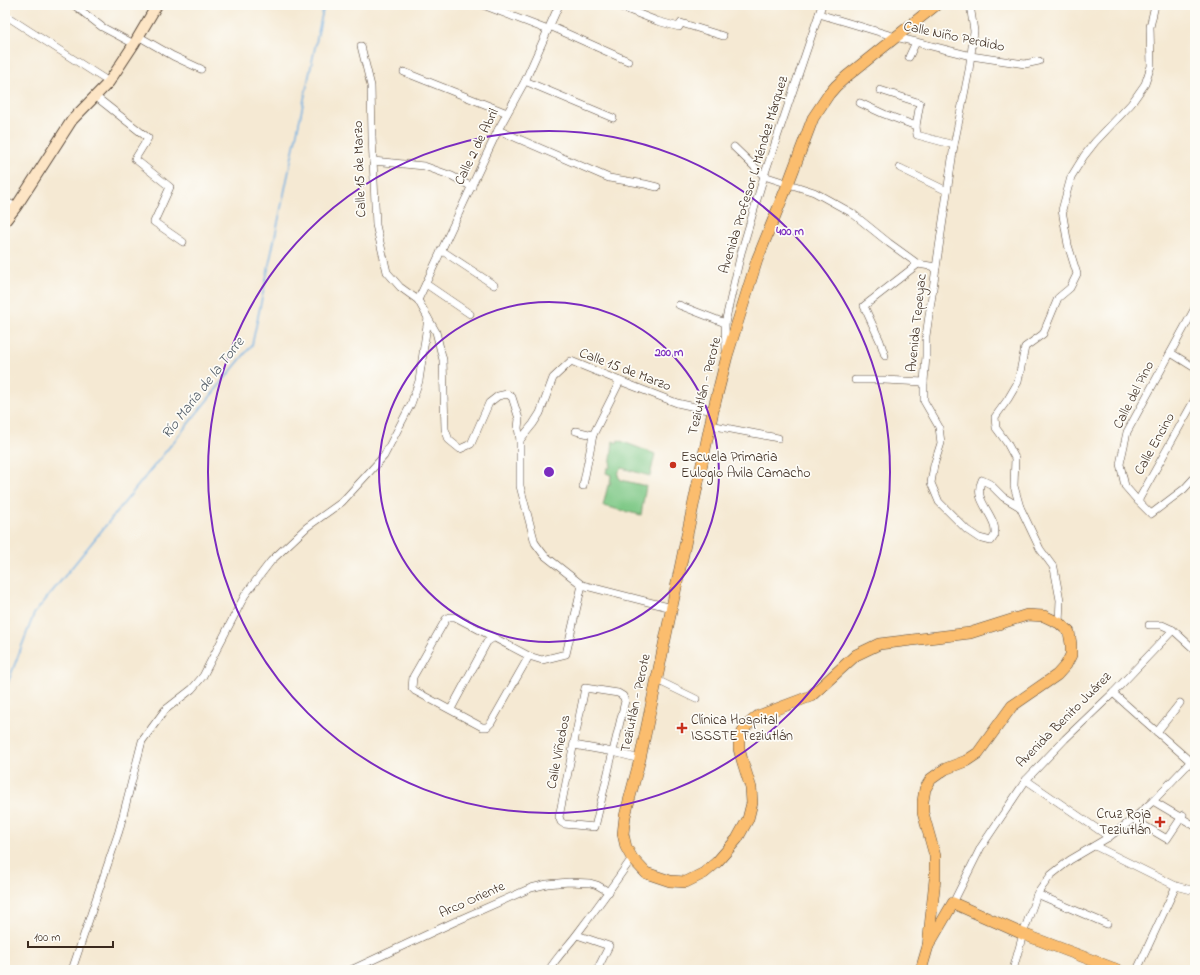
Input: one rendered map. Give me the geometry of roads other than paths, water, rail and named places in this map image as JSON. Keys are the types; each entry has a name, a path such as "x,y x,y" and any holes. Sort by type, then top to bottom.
{"main road":[{"path":"5,221 16,207 72,120 109,82 157,5"},
{"name":"Teziutlán - Perote","path":"632,858 626,846 623,834 625,816 640,759 713,411 727,356 757,260 813,118 829,94 848,76 936,5"},
{"path":"632,858 646,873 670,881 686,882 704,873 717,862 737,839 748,819 752,803 751,788 739,744 739,740 746,726 758,716 812,696 856,655 879,644 970,633 1027,615 1044,616 1059,623 1069,632 1071,655 1066,665 1057,676 1012,706 978,754 966,761 945,769 931,779 925,789 923,801 924,813 935,856 935,879 928,946"},
{"path":"953,903 1023,934 1118,970"},
{"name":"Avenida Benito Juárez","path":"921,970 928,946 953,903"}],"street":[{"path":"74,5 102,27 136,40 201,69"},
{"path":"483,5 549,28 628,61"},
{"name":"Calle 2 de Abril","path":"418,300 498,130 525,81 559,5"},
{"path":"616,5 657,21 679,27 681,23 723,36"},
{"name":"Avenida Profesor L. Méndez Márquez","path":"727,356 725,323 741,253 764,176 822,5"},
{"name":"Avenida Tepeyac","path":"970,5 974,31 971,56 954,145 926,336 924,401 939,427 941,443 934,464 931,483 938,502 967,530 978,538 991,541 995,535 994,524 982,502 979,492 982,480 990,484 1003,497 1020,507"},
{"path":"1059,623 1060,600 1054,568 1040,548 1020,507 1014,486 1015,458 1007,443 996,428 995,417 1018,382 1025,347 1043,334 1058,298 1070,288 1077,274 1068,244 1062,210 1071,177 1084,156 1100,136 1131,104 1145,84 1151,66 1150,27 1155,5"},
{"name":"Calle Niño Perdido","path":"819,14 896,37 971,56 1025,64 1039,61"},
{"path":"5,15 109,82"},
{"path":"909,57 916,42"},
{"name":"Calle 15 de Marzo","path":"361,46 371,86 376,226 387,272 400,287 418,300"},
{"path":"404,72 507,113"},
{"path":"525,81 613,118"},
{"path":"880,90 920,103 916,126 917,136 954,145"},
{"path":"95,96 148,138 135,159 170,186 154,222 183,242"},
{"path":"860,103 916,126"},
{"path":"498,130 609,178 657,187"},
{"path":"734,146 764,176 814,192 852,213 889,244 918,264 936,267"},
{"path":"373,161 424,166 452,176 472,187"},
{"path":"900,168 947,191"},
{"path":"5,201 16,207"},
{"path":"441,250 494,285"},
{"path":"885,356 880,340 864,306 918,264"},
{"path":"426,284 470,314"},
{"path":"418,300 436,332 443,360 445,429 449,440 460,448 471,444 489,403 498,396 507,394 512,397 519,419 520,486 535,543 544,555 582,585 672,608"},
{"path":"679,305 725,323"},
{"name":"Calle del Pino","path":"1195,308 1127,432 1120,464 1125,486 1151,514 1184,489 1195,477"},
{"path":"72,970 119,831 142,741 165,710 192,689 203,676 245,595 271,561 307,527 342,502 384,456 411,404 418,382 428,318"},
{"path":"1171,353 1195,368"},
{"name":"Calle 15 de Marzo","path":"520,440 540,413 553,378 571,361 620,382 677,403 713,411"},
{"path":"855,380 924,382"},
{"path":"583,486 593,435 620,382"},
{"name":"Calle Encino","path":"1138,501 1195,399"},
{"path":"710,425 778,438"},
{"path":"576,431 593,435"},
{"path":"529,656 491,723 487,727 482,727 412,688 413,677 446,619 449,617 454,617 529,656 542,660 566,654 582,585"},
{"path":"1149,625 1162,625 1173,630 1195,650"},
{"name":"Avenida Benito Juárez","path":"953,903 981,847 1026,780 1065,738 1113,693 1173,630"},
{"path":"451,710 487,642 494,638"},
{"path":"657,680 696,700"},
{"name":"Calle Viñedos","path":"585,688 618,693 623,696 625,701 595,827 564,824 561,822 559,817 574,745 585,688"},
{"path":"1013,970 1023,934 1037,894 1051,875 1070,860 1109,837 1134,818 1154,800 1193,759 1157,732 1113,693"},
{"path":"1157,732 1180,703"},
{"path":"574,745 613,752 640,759"},
{"path":"1026,780 1109,837"},
{"path":"1154,800 1195,823"},
{"path":"1181,816 1195,826"},
{"path":"1134,818 1167,838 1181,816"},
{"path":"1095,846 1176,886 1195,891"},
{"path":"549,970 609,892 632,858"},
{"name":"Arco Oriente","path":"351,970 454,922 532,888 547,884 568,882 590,883 609,892"},
{"path":"1137,970 1176,886"},
{"path":"1037,894 1107,924"},
{"path":"576,935 609,946 597,970"}],"waterway":[{"name":"Río María de la Torre","path":"5,690 34,614 252,345 324,5"}],"place":[{"name":"Escuela Primaria Eulogio Avila Camacho","path":"673,465"},
{"name":"Clínica Hospital ISSSTE Teziutlán","path":"682,728"},
{"name":"Cruz Roja Teziutlán","path":"1160,822"}]}
